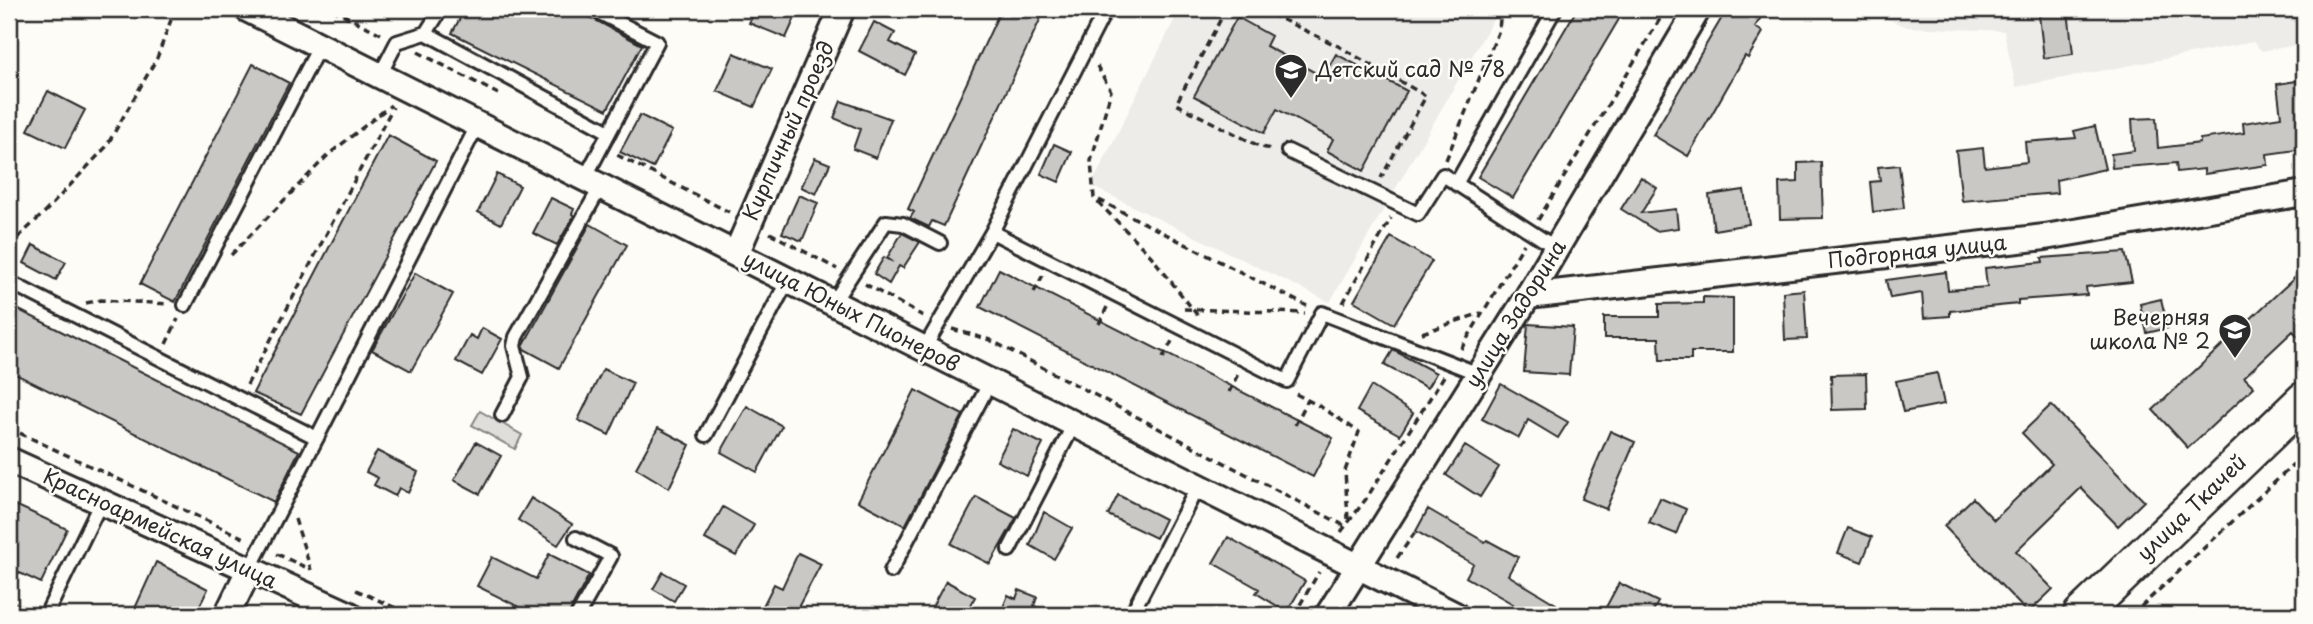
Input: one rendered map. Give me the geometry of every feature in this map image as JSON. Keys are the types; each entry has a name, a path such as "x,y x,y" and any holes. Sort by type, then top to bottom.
{"street":[{"name":"улица Юных Пионеров","path":"247,9 1455,615"},
{"name":"Кирпичный проезд","path":"736,254 842,9"},
{"name":"улица Задорина","path":"1328,615 1528,296 1698,9"},
{"name":"Подгорная улица","path":"1528,296 2045,237 2304,193"},
{"name":"улица Ткачей","path":"2081,615 2304,400"},
{"name":"Красноармейская улица","path":"9,460 350,615"},
{"path":"227,615 249,569"}],"lane":[{"path":"380,75 397,41 426,33 441,9"},
{"path":"502,415 522,377 514,346 516,337 593,182 609,132 657,42 592,9"},
{"path":"925,347 992,232 1106,9"},
{"path":"1456,184 1556,9"},
{"path":"426,33 609,132"},
{"path":"185,305 320,45"},
{"path":"249,569 478,124"},
{"path":"1288,151 1418,214 1443,175 1556,248"},
{"path":"833,303 886,222 903,224 940,243"},
{"path":"992,232 1286,381 1328,316 1479,374"},
{"path":"706,435 788,280"},
{"path":"9,282 317,438"},
{"path":"891,571 990,382"},
{"path":"1009,550 1074,424"},
{"path":"1131,615 1198,486"},
{"path":"46,615 101,502"},
{"path":"576,538 611,556 578,615"},
{"path":"9,609 22,615"}],"path":[{"path":"9,246 106,147 157,58 175,9"},
{"path":"332,9 506,98"},
{"path":"1226,9 1176,104 1261,147 1288,151"},
{"path":"1260,9 1338,46 1426,96 1374,192"},
{"path":"1443,175 1446,156 1499,30 1501,9"},
{"path":"1341,533 1366,499 1452,364 1666,9"},
{"path":"1087,49 1111,91 1091,161 1094,198 1151,256 1222,348"},
{"path":"223,263 328,155 396,102 240,399"},
{"path":"602,148 749,222 939,324 990,340 1345,526"},
{"path":"1094,198 1328,316"},
{"path":"1328,316 1398,204"},
{"path":"1034,292 1047,267"},
{"path":"60,308 101,300 185,305 159,358"},
{"path":"1099,324 1111,300"},
{"path":"1139,306 1328,316"},
{"path":"1395,342 1483,312"},
{"path":"1163,358 1176,333"},
{"path":"1229,392 1242,366"},
{"path":"1294,425 1308,400"},
{"path":"1321,407 1359,432 1345,471 1348,521"},
{"path":"9,428 311,570 289,493"},
{"path":"2132,615 2304,455"},
{"path":"1397,558 1416,531"},
{"path":"1294,615 1321,568"},
{"path":"349,587 411,615"}],"shaded area":[{"name":"Детский сад № 78","path":"1180,9 1488,9 1497,13 1330,302 1091,186"},
{"path":"1863,9 2304,9 2304,44 2262,51 2253,42 2016,87 2004,31 1907,27"},
{"path":"480,411 522,435 515,449 472,425"}],"building":[{"path":"465,9 575,9 642,45 607,110 452,33"},
{"path":"756,9 799,9 786,38 749,23"},
{"path":"1001,9 1045,9 944,226 932,221 929,227 910,218 914,212 908,209"},
{"path":"1577,9 1625,9 1513,198 1478,177"},
{"path":"1727,9 1766,9 1755,27 1763,32 1748,58 1745,56 1688,156 1653,135"},
{"path":"2068,11 2073,54 2044,58 2039,15"},
{"path":"1237,17 1271,36 1266,46 1323,77 1336,54 1407,91 1364,171 1327,151 1333,139 1277,109 1264,133 1194,96"},
{"path":"874,22 895,33 890,42 915,55 905,75 859,51"},
{"path":"734,53 772,69 754,107 717,91"},
{"path":"253,64 289,83 175,302 140,284"},
{"path":"2304,80 2304,149 2267,154 2268,165 2204,174 2204,169 2177,172 2176,163 2112,168 2111,154 2134,151 2132,119 2156,118 2158,148 2200,143 2200,139 2244,133 2243,123 2281,117 2277,84"},
{"path":"48,91 85,110 65,148 28,130"},
{"path":"841,101 891,119 876,158 853,149 860,129 834,118"},
{"path":"640,115 672,131 653,168 620,152"},
{"path":"2095,126 2105,169 2056,180 2057,193 1962,201 1956,151 1983,148 1985,167 2027,162 2025,142 2076,138 2074,131"},
{"path":"388,135 436,161 301,414 253,393"},
{"path":"1054,144 1072,152 1059,182 1041,174"},
{"path":"815,158 830,164 816,194 801,187"},
{"path":"1821,162 1823,218 1780,219 1779,183 1798,182 1798,163"},
{"path":"1899,165 1904,208 1873,212 1870,182 1880,181 1878,167"},
{"path":"497,174 520,186 501,224 478,212"},
{"path":"1641,177 1657,188 1641,213 1676,209 1678,228 1656,231 1621,209"},
{"path":"1744,190 1749,224 1714,230 1709,195"},
{"path":"799,195 818,203 802,241 782,233"},
{"path":"551,198 574,209 574,216 557,245 533,233"},
{"path":"590,224 627,245 559,368 523,346"},
{"path":"902,233 920,242 903,268 899,266 889,284 874,274 884,257 893,262 887,258"},
{"path":"1391,237 1432,261 1394,324 1354,301"},
{"path":"33,245 66,262 56,280 24,263"},
{"path":"2125,252 2132,282 2086,287 2087,295 2018,300 2018,304 1950,311 1950,316 1924,318 1922,293 1890,298 1886,280 1946,272 1948,290 1987,287 1985,268 2043,262 2042,258"},
{"path":"999,269 1333,438 1313,477 980,307"},
{"name":"Вечерняя школа № 2","path":"2304,269 2304,343 2293,331 2244,377 2254,387 2188,448 2153,410"},
{"path":"415,273 453,294 411,371 372,350"},
{"path":"1804,290 1807,339 1785,340 1783,292"},
{"path":"1703,297 1733,298 1733,352 1691,352 1691,360 1660,360 1659,338 1604,338 1604,317 1659,317 1659,304 1703,303"},
{"path":"2161,299 2168,328 2147,333 2140,304"},
{"path":"15,308 299,451 274,502 9,371 9,319"},
{"path":"1528,324 1573,327 1569,375 1524,372"},
{"path":"482,328 502,339 482,375 456,361 470,335 477,339"},
{"path":"1393,350 1436,373 1427,388 1384,365"},
{"path":"603,369 633,383 609,435 578,420"},
{"path":"1937,373 1944,404 1903,412 1896,381"},
{"path":"1866,374 1867,409 1832,410 1831,375"},
{"path":"1501,384 1568,422 1558,438 1528,420 1519,438 1482,419"},
{"path":"1371,386 1413,413 1400,435 1357,411"},
{"path":"915,390 963,415 905,526 858,501"},
{"path":"2051,405 2144,501 2118,526 2081,488 2016,551 2053,589 2028,613 1944,526 1973,498 1994,520 2052,464 2022,433"},
{"path":"747,406 782,426 757,472 721,452"},
{"path":"658,428 690,445 669,488 636,468"},
{"path":"1013,429 1043,444 1027,476 997,461"},
{"path":"1610,431 1635,442 1606,509 1581,499"},
{"path":"476,442 501,456 480,494 454,480"},
{"path":"1465,446 1499,467 1480,497 1446,475"},
{"path":"377,451 418,472 408,493 399,488 395,496 374,485 378,478 366,472"},
{"path":"1118,495 1165,519 1156,538 1108,515"},
{"path":"976,497 1016,518 990,564 951,544"},
{"path":"531,498 572,524 558,545 518,520"},
{"path":"1660,498 1686,509 1676,534 1649,523"},
{"path":"9,502 67,529 41,583 9,568"},
{"path":"723,507 754,525 736,556 705,539"},
{"path":"1428,509 1485,542 1487,540 1518,557 1508,575 1556,604 1550,615 1506,615 1513,604 1466,577 1473,564 1416,531"},
{"path":"1044,512 1072,528 1054,559 1030,545"},
{"path":"1848,528 1872,537 1862,562 1838,553"},
{"path":"1228,537 1305,581 1287,612 1256,593 1259,589 1213,563"},
{"path":"798,553 821,564 794,615 776,615 762,608 774,584 782,588"},
{"path":"549,554 589,575 568,615 517,615 521,608 477,586 492,557 536,579"},
{"path":"156,562 208,589 195,615 132,615"},
{"path":"663,572 684,584 674,601 653,589"},
{"path":"946,581 975,597 964,615 928,615"},
{"path":"1619,583 1658,602 1651,615 1618,615 1605,609"},
{"path":"1019,590 1037,597 1034,606 1055,615 1000,615 1008,595 1016,599"}],"place":[{"name":"Детский сад № 78","path":"1291,100"},
{"name":"Вечерняя школа № 2","path":"2235,360"}]}
